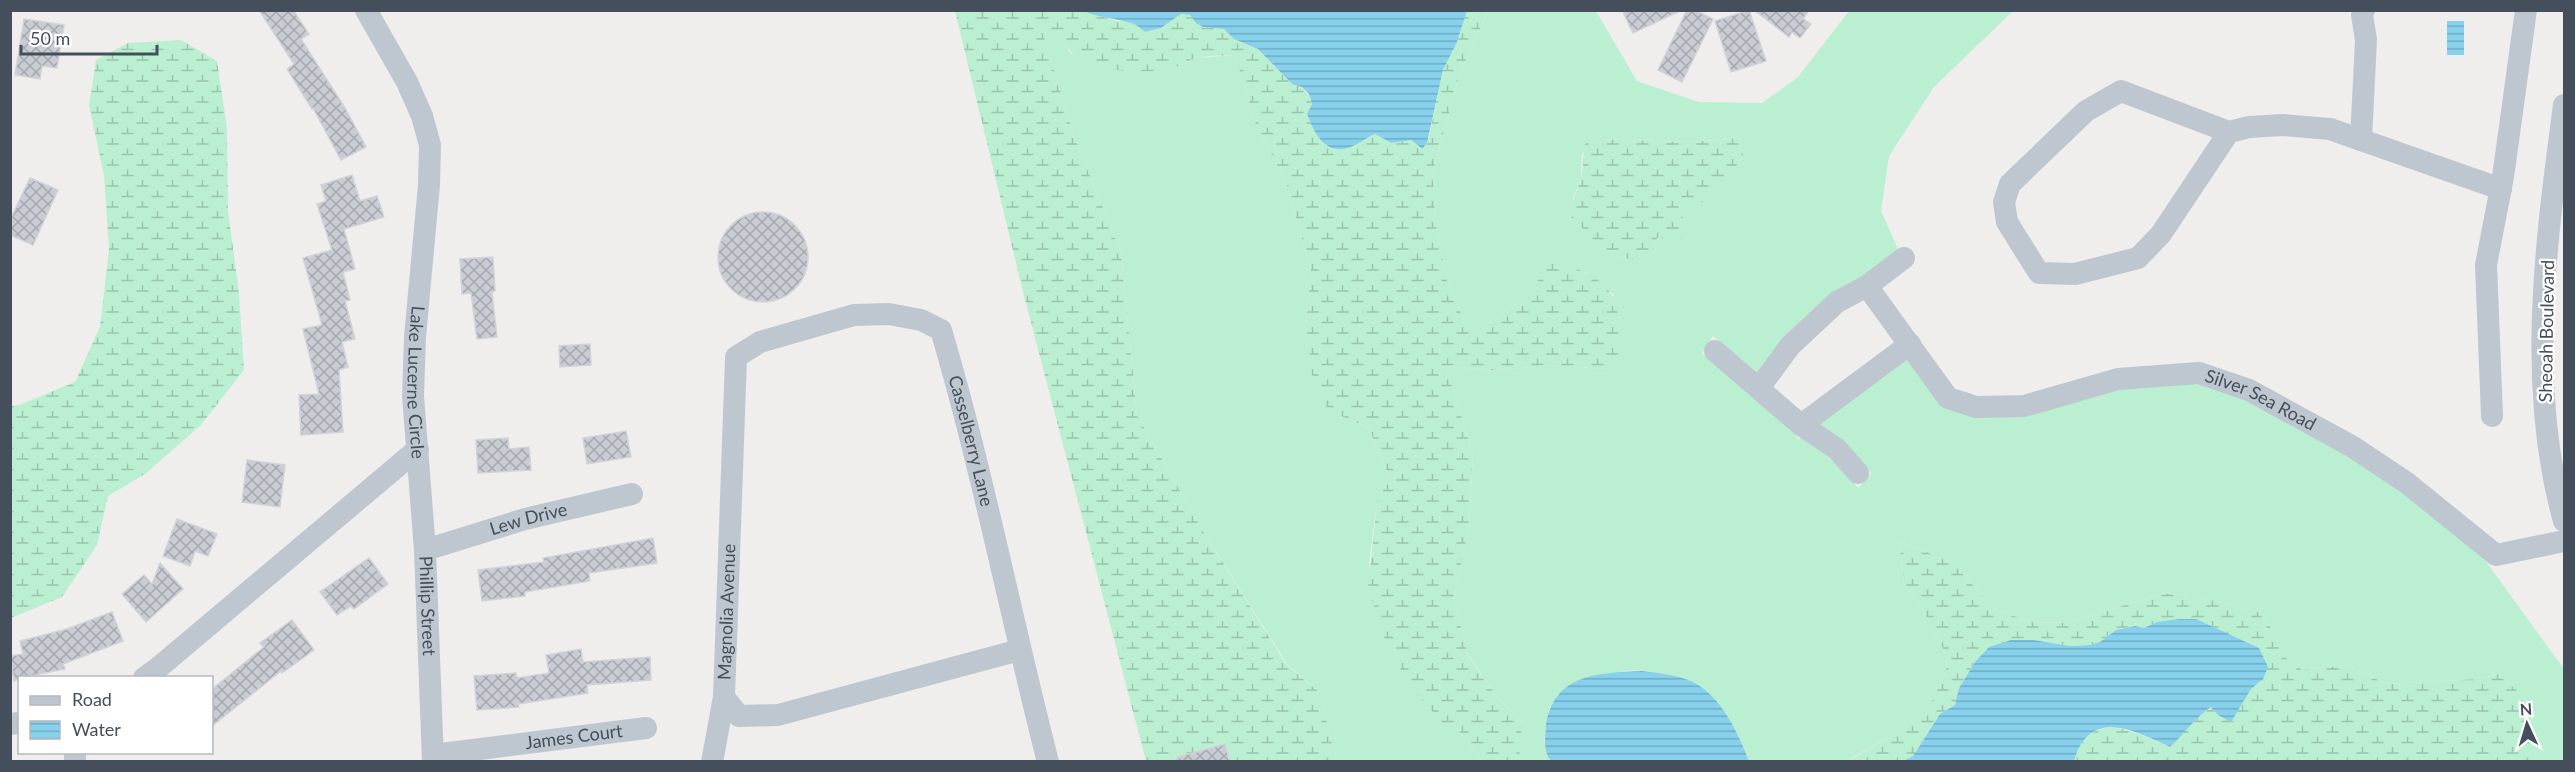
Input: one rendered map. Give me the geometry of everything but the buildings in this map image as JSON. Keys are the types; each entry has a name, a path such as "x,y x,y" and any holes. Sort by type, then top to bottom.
{"street":[{"name":"Lake Lucerne Circle","path":"147,676 418,449 413,396 415,337 429,185 430,145 422,116 407,82 366,10"},
{"path":"2361,140 2366,40 2362,15 2364,10"},
{"path":"2492,416 2486,266 2501,189 2526,10"},
{"path":"2229,132 2161,234 2138,258 2075,274 2039,273 2007,222 2004,202 2010,184 2086,111 2121,91 2229,132 2249,127 2283,124 2330,129 2501,189"},
{"name":"Sheoah Boulevard","path":"2565,105 2554,182 2544,289 2555,395 2548,439 2565,521"},
{"path":"1759,388 1790,346 1837,302 1867,286 1904,258"},
{"name":"Silver Sea Road","path":"1867,286 1948,398 1976,407 2024,406 2118,379 2199,373 2249,390 2352,447 2407,483 2496,555 2565,541"},
{"name":"Casselberry Lane","path":"736,357 760,342 854,315 889,314 921,320 941,330 961,400 1019,650 1048,762"},
{"path":"1801,425 1910,344"},
{"path":"1715,351 1801,425 1837,449 1858,473"},
{"name":"Magnolia Avenue","path":"736,357 724,697 738,716 778,715 1019,650"},
{"name":"Phillip Street","path":"418,449 425,550 432,758"},
{"name":"Lew Drive","path":"425,550 525,519 632,494"},
{"path":"712,762 724,697"},
{"name":"James Court","path":"432,758 646,729"}],"green space":[{"path":"955,11 1084,11 1117,21 1129,21 1139,25 1145,32 1161,28 1181,14 1190,15 1196,23 1203,27 1224,29 1234,39 1258,49 1292,84 1302,87 1309,95 1312,104 1307,115 1318,136 1355,144 1375,134 1391,143 1411,140 1421,149 1427,143 1443,70 1457,42 1467,11 1488,11 1460,73 1433,172 1435,220 1447,281 1465,322 1482,327 1532,293 1547,261 1558,263 1592,276 1602,283 1615,302 1619,319 1618,357 1607,369 1545,365 1498,371 1446,366 1473,455 1469,528 1454,597 1468,656 1498,698 1522,723 1519,760 1483,761 1457,729 1446,727 1415,692 1388,649 1368,587 1377,503 1389,477 1369,428 1341,416 1324,405 1312,375 1306,325 1311,271 1286,182 1256,125 1235,55 1197,58 1160,71 1114,70 1085,61 1074,55 1067,46 1043,34 1073,133 1121,253 1137,415 1203,531 1286,664 1320,693 1336,761 1146,761 1024,296"},
{"path":"1488,11 1596,11 1637,81 1699,102 1762,103 1798,77 1849,11 2013,11 1934,87 1889,156 1881,211 1898,249 1757,373 1713,336 1702,353 1794,432 1798,439 1801,437 1831,457 1858,488 1871,473 1843,441 1819,424 1908,358 1940,404 2198,383 2246,400 2348,456 2402,491 2482,556 2564,669 2564,761 2536,761 2521,694 2498,674 2478,679 2385,684 2346,665 2302,670 2282,656 2271,628 2258,612 2199,597 2163,593 2068,623 2030,622 1993,608 1954,564 1899,540 1904,584 1922,608 1947,657 1946,671 1931,706 1890,736 1847,761 1749,761 1726,715 1706,692 1677,677 1635,670 1606,677 1550,707 1545,742 1551,761 1492,761 1522,723 1498,698 1468,655 1454,597 1469,528 1473,455 1446,366 1498,371 1545,365 1607,369 1617,357 1613,294 1586,272 1532,293 1482,327 1465,323 1447,281 1435,220 1433,172 1460,73","holes":["1593,139 1689,142 1732,139 1681,213 1658,237 1644,261 1610,252 1595,241 1571,217 1573,198 1581,179 1582,154"]},
{"path":"1042,33 1057,43 1067,46 1070,53 1120,70 1171,69 1197,58 1235,55 1256,125 1286,182 1311,271 1306,325 1341,416 1369,428 1389,477 1377,503 1369,564 1388,649 1401,668 1483,761 1336,761 1320,693 1287,664 1203,531 1137,415 1121,253 1073,133"},
{"path":"181,40 217,61 227,128 228,211 239,293 244,370 200,426 145,474 108,496 97,545 62,597 11,618 11,406 19,405 75,382 100,327 109,249 104,176 89,105 96,60 128,43"},
{"path":"1593,139 1689,142 1733,139 1742,147 1743,156 1724,182 1707,198 1699,205 1681,213 1687,229 1679,243 1658,237 1644,261 1610,252 1595,241 1571,217 1573,202 1582,175 1585,144"},
{"path":"1899,540 1954,564 1993,608 2030,622 2068,623 2163,593 2199,597 2258,612 2271,628 2283,656 2302,670 2346,665 2385,684 2478,679 2498,674 2521,694 2536,761 2074,761 2081,744 2090,734 2101,729 2127,730 2169,747 2211,707 2218,715 2263,679 2215,628 2196,620 2157,622 2144,628 2134,626 2116,630 2100,642 2089,645 2070,646 2034,640 1975,662 1959,688 1955,705 1940,714 1913,756 1903,761 1847,762 1890,736 1930,706 1946,671 1947,657 1922,608 1904,584"}],"water":[{"path":"1467,10 1457,42 1443,70 1427,143 1422,149 1411,140 1391,143 1375,134 1347,148 1330,147 1320,139 1312,127 1307,114 1312,104 1309,94 1302,87 1292,84 1258,49 1234,39 1224,29 1203,27 1196,23 1190,15 1181,14 1161,28 1145,32 1140,27 1126,21 1084,11"},
{"path":"2447,21 2464,21 2464,55 2447,55"},
{"path":"2196,619 2259,648 2268,667 2263,679 2251,689 2231,722 2218,715 2211,707 2170,747 2128,730 2114,727 2102,728 2091,734 2081,744 2074,761 1903,761 1913,756 1940,714 1955,705 1959,688 1975,662 1989,647 2011,640 2034,640 2070,646 2089,645 2100,642 2116,630 2135,626 2144,628 2157,622"},
{"path":"1642,671 1681,678 1703,689 1721,706 1740,739 1749,761 1551,761 1546,749 1546,725 1558,695 1581,679 1595,675"}]}
